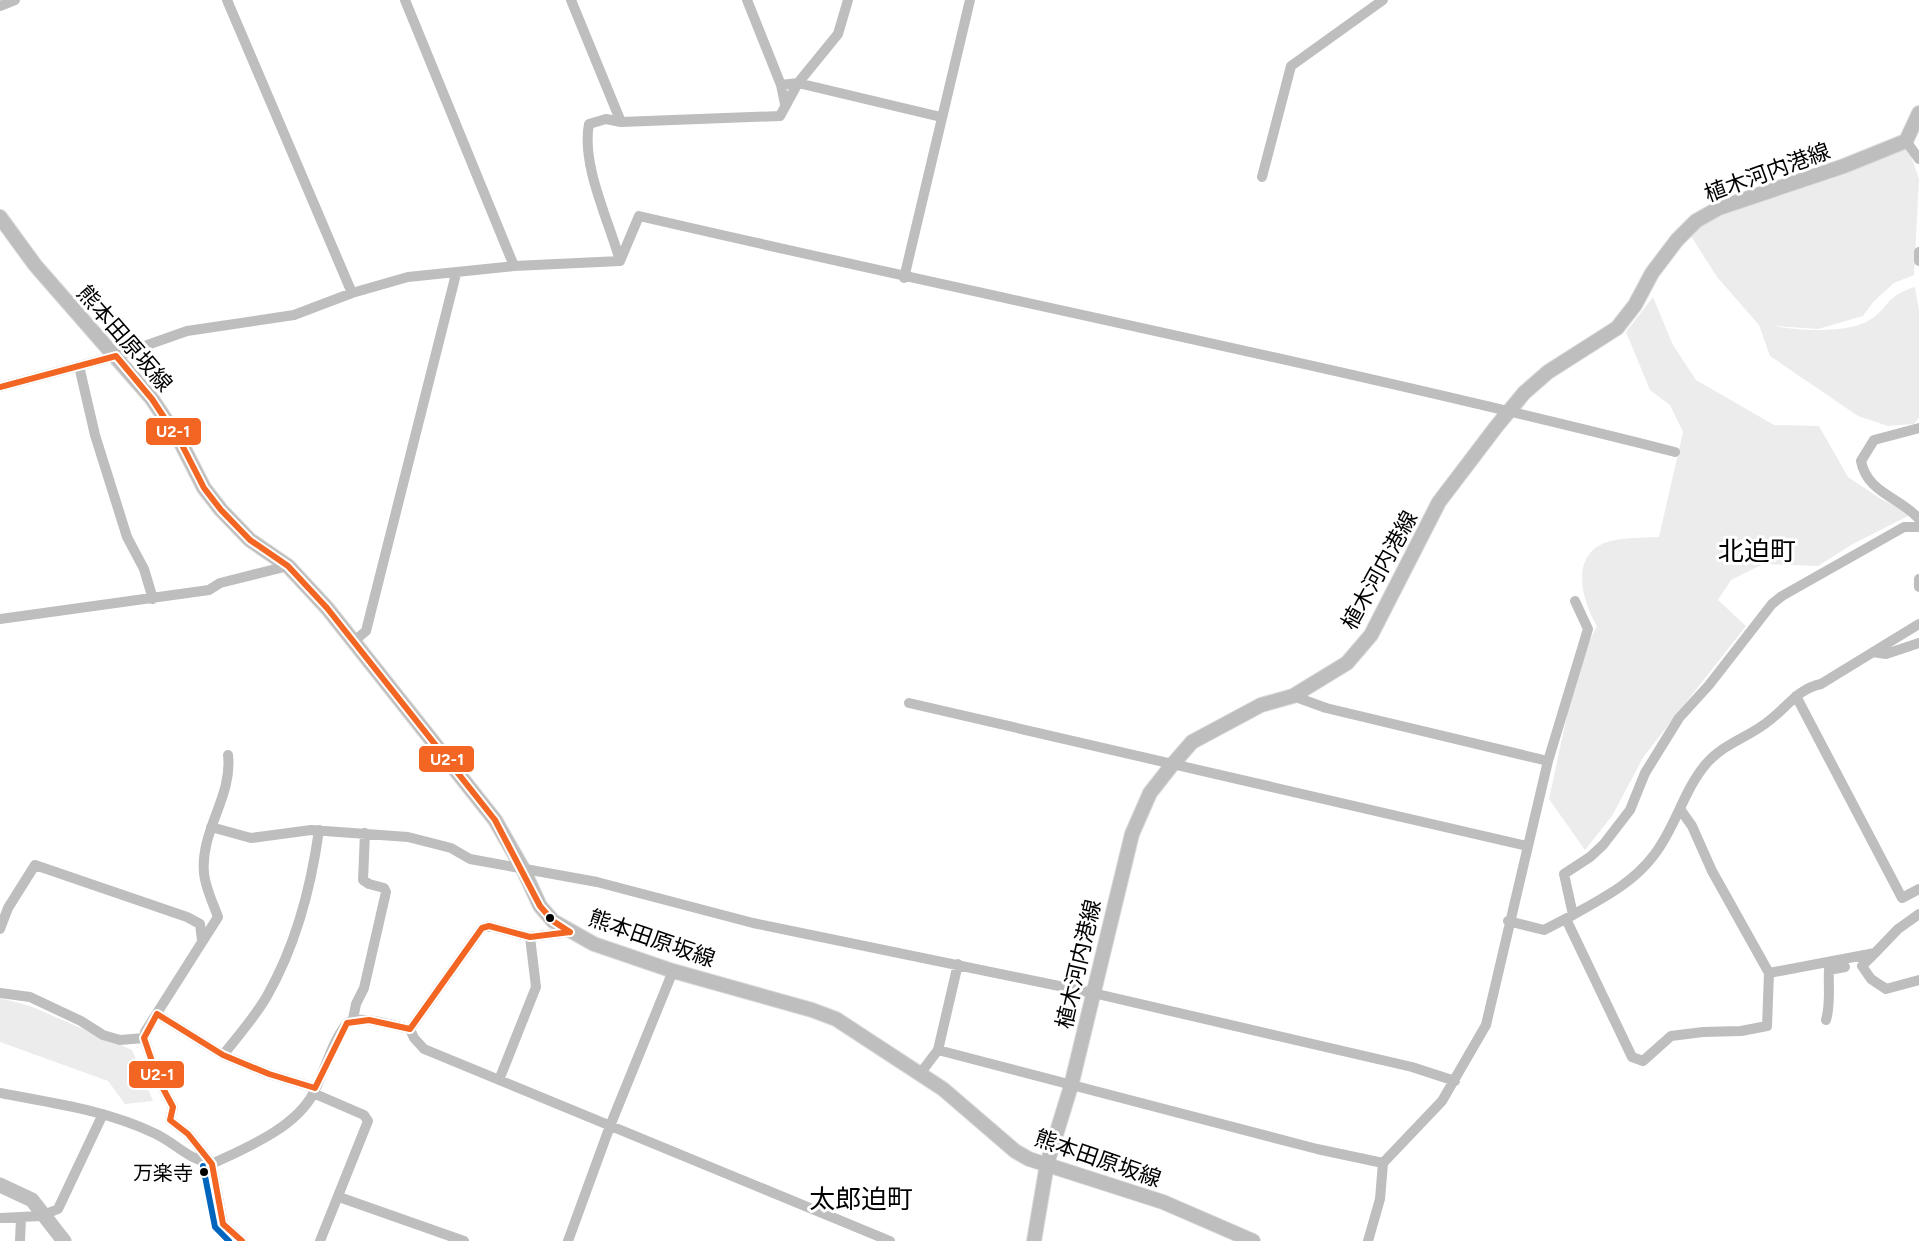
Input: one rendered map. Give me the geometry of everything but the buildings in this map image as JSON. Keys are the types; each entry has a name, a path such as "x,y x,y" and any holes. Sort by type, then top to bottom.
{"main road":[{"path":"1912,143 1919,113"},
{"name":"植木河内港線","path":"1034,1241 1047,1164 1071,1086 1139,812 1172,765 1192,742 1209,732 1261,705 1293,696 1347,663 1371,635 1439,502 1524,393 1548,372 1617,328 1635,305 1652,273 1696,221 1719,208 1912,143"},
{"name":"熊本田原坂線","path":"0,217 34,265 152,399 181,443 204,488 221,510 250,540 288,566 353,642 495,820 523,869 540,906 553,921 594,944 674,971 812,1010 836,1019 943,1089 1015,1151 1029,1159 1163,1202 1253,1241"}],"street":[{"path":"0,6 15,0"},
{"path":"226,0 352,293"},
{"path":"405,0 514,266"},
{"path":"571,0 621,122"},
{"path":"747,0 781,85 785,104"},
{"path":"620,261 592,171 586,138 589,124 599,119 621,122 780,116 798,83 838,34 848,0"},
{"path":"904,278 970,0"},
{"path":"1262,177 1291,66 1383,0"},
{"path":"781,85 798,83 942,117"},
{"path":"1912,143 1919,159"},
{"path":"620,261 639,216 904,278 1511,410 1675,452"},
{"path":"1919,252 1919,261"},
{"path":"0,387 116,356 187,331 294,315 352,293 408,278 514,266 620,261"},
{"path":"353,642 366,631 456,274"},
{"path":"79,366 95,435 127,537 144,569 153,599"},
{"path":"1919,428 1874,440 1861,461 1865,477 1919,519"},
{"path":"1680,809 1692,826 1712,871 1769,973 1767,1026 1741,1031 1671,1036 1643,1061 1632,1057 1570,917 1564,874 1590,857 1603,845 1630,810 1645,774 1679,718 1709,685 1772,604 1782,596 1904,527 1919,527"},
{"path":"0,620 209,590 220,583 288,566"},
{"path":"1919,579 1919,587"},
{"path":"1368,1241 1380,1198 1383,1163 1442,1101 1486,1025 1508,921 1548,761 1588,629 1575,601"},
{"path":"1508,921 1544,930 1629,882 1654,855 1693,782 1708,762 1732,742 1757,731 1805,687 1821,684 1919,624"},
{"path":"1873,652 1886,654 1919,643"},
{"path":"1293,696 1326,708 1548,761"},
{"path":"1796,696 1902,898 1919,889"},
{"path":"909,703 1527,846"},
{"path":"228,755 229,768 211,827 204,873 218,917 144,1038 162,1087 173,1107 170,1120 188,1134 212,1164 223,1224 242,1241"},
{"path":"211,827 251,838 286,832 319,831 408,837 451,848 470,859 597,882 753,922 1093,993 1412,1067 1455,1081"},
{"path":"223,1055 266,998 277,976 303,913 314,867 319,831"},
{"path":"0,1093 103,1114 155,1134 193,1159 212,1164 284,1124 314,1090 343,1028 353,1019 356,1004 364,988 386,892 384,888 363,880 365,833"},
{"path":"0,929 4,907 35,865 187,917 200,924 202,940"},
{"path":"1919,914 1898,929 1862,966 1871,979 1886,989 1919,980"},
{"path":"410,1029 482,928 489,926 530,937 570,932"},
{"path":"499,1080 536,987 530,937"},
{"path":"1769,973 1875,953"},
{"path":"1826,1020 1830,1006 1827,990 1829,970 1856,964 1875,953"},
{"path":"920,1075 938,1050 958,964"},
{"path":"568,1241 610,1126 674,971"},
{"path":"0,993 30,997 81,1021 103,1035 120,1040 144,1038"},
{"path":"157,1014 223,1055 314,1090 364,1115 368,1121 320,1241"},
{"path":"353,1019 410,1029"},
{"path":"410,1029 414,1038 424,1049 890,1241"},
{"path":"938,1050 1317,1149 1383,1163"},
{"path":"0,1218 41,1216 58,1209 103,1114"},
{"path":"339,1197 464,1241"},
{"path":"20,1241 21,1218"}],"shaded area":[{"path":"1906,141 1919,179 1914,275 1894,283 1874,301 1863,316 1818,329 1774,326 1821,330 1857,326 1873,318 1898,294 1915,287 1919,310 1919,418 1914,424 1888,426 1858,416 1770,356 1759,325 1717,277 1691,236 1719,208"},
{"path":"1653,297 1673,345 1696,380 1774,425 1819,426 1848,477 1881,499 1912,514 1851,545 1818,566 1763,564 1731,580 1718,600 1746,626 1644,756 1612,816 1585,850 1549,799 1578,664 1597,626 1584,592 1583,568 1587,557 1595,548 1607,542 1626,538 1659,537 1683,432 1670,405 1650,390 1626,332"},
{"path":"0,998 30,1006 132,1050 153,1101 125,1104 108,1081 0,1042"}],"waterway":[{"path":"0,1185 32,1200 64,1241"}],"transit line":[{"name":"U2-1","path":"0,387 116,356 152,399 181,443 204,488 221,510 250,540 288,566 327,608 495,820 540,906 553,921 570,932"},
{"name":"U2-1","path":"242,1241 223,1224 212,1164 188,1134 170,1120 173,1107 158,1079 144,1038 157,1014 223,1055 269,1074 315,1088 347,1023 369,1020 410,1029 482,928 489,926 530,937 570,932"},
{"path":"203,1166 215,1227 229,1241"}],"place":[{"name":"万楽寺","path":"204,1172"}],"district":[{"name":"北迫町","path":"1757,551"},
{"name":"太郎迫町","path":"861,1199"}]}
